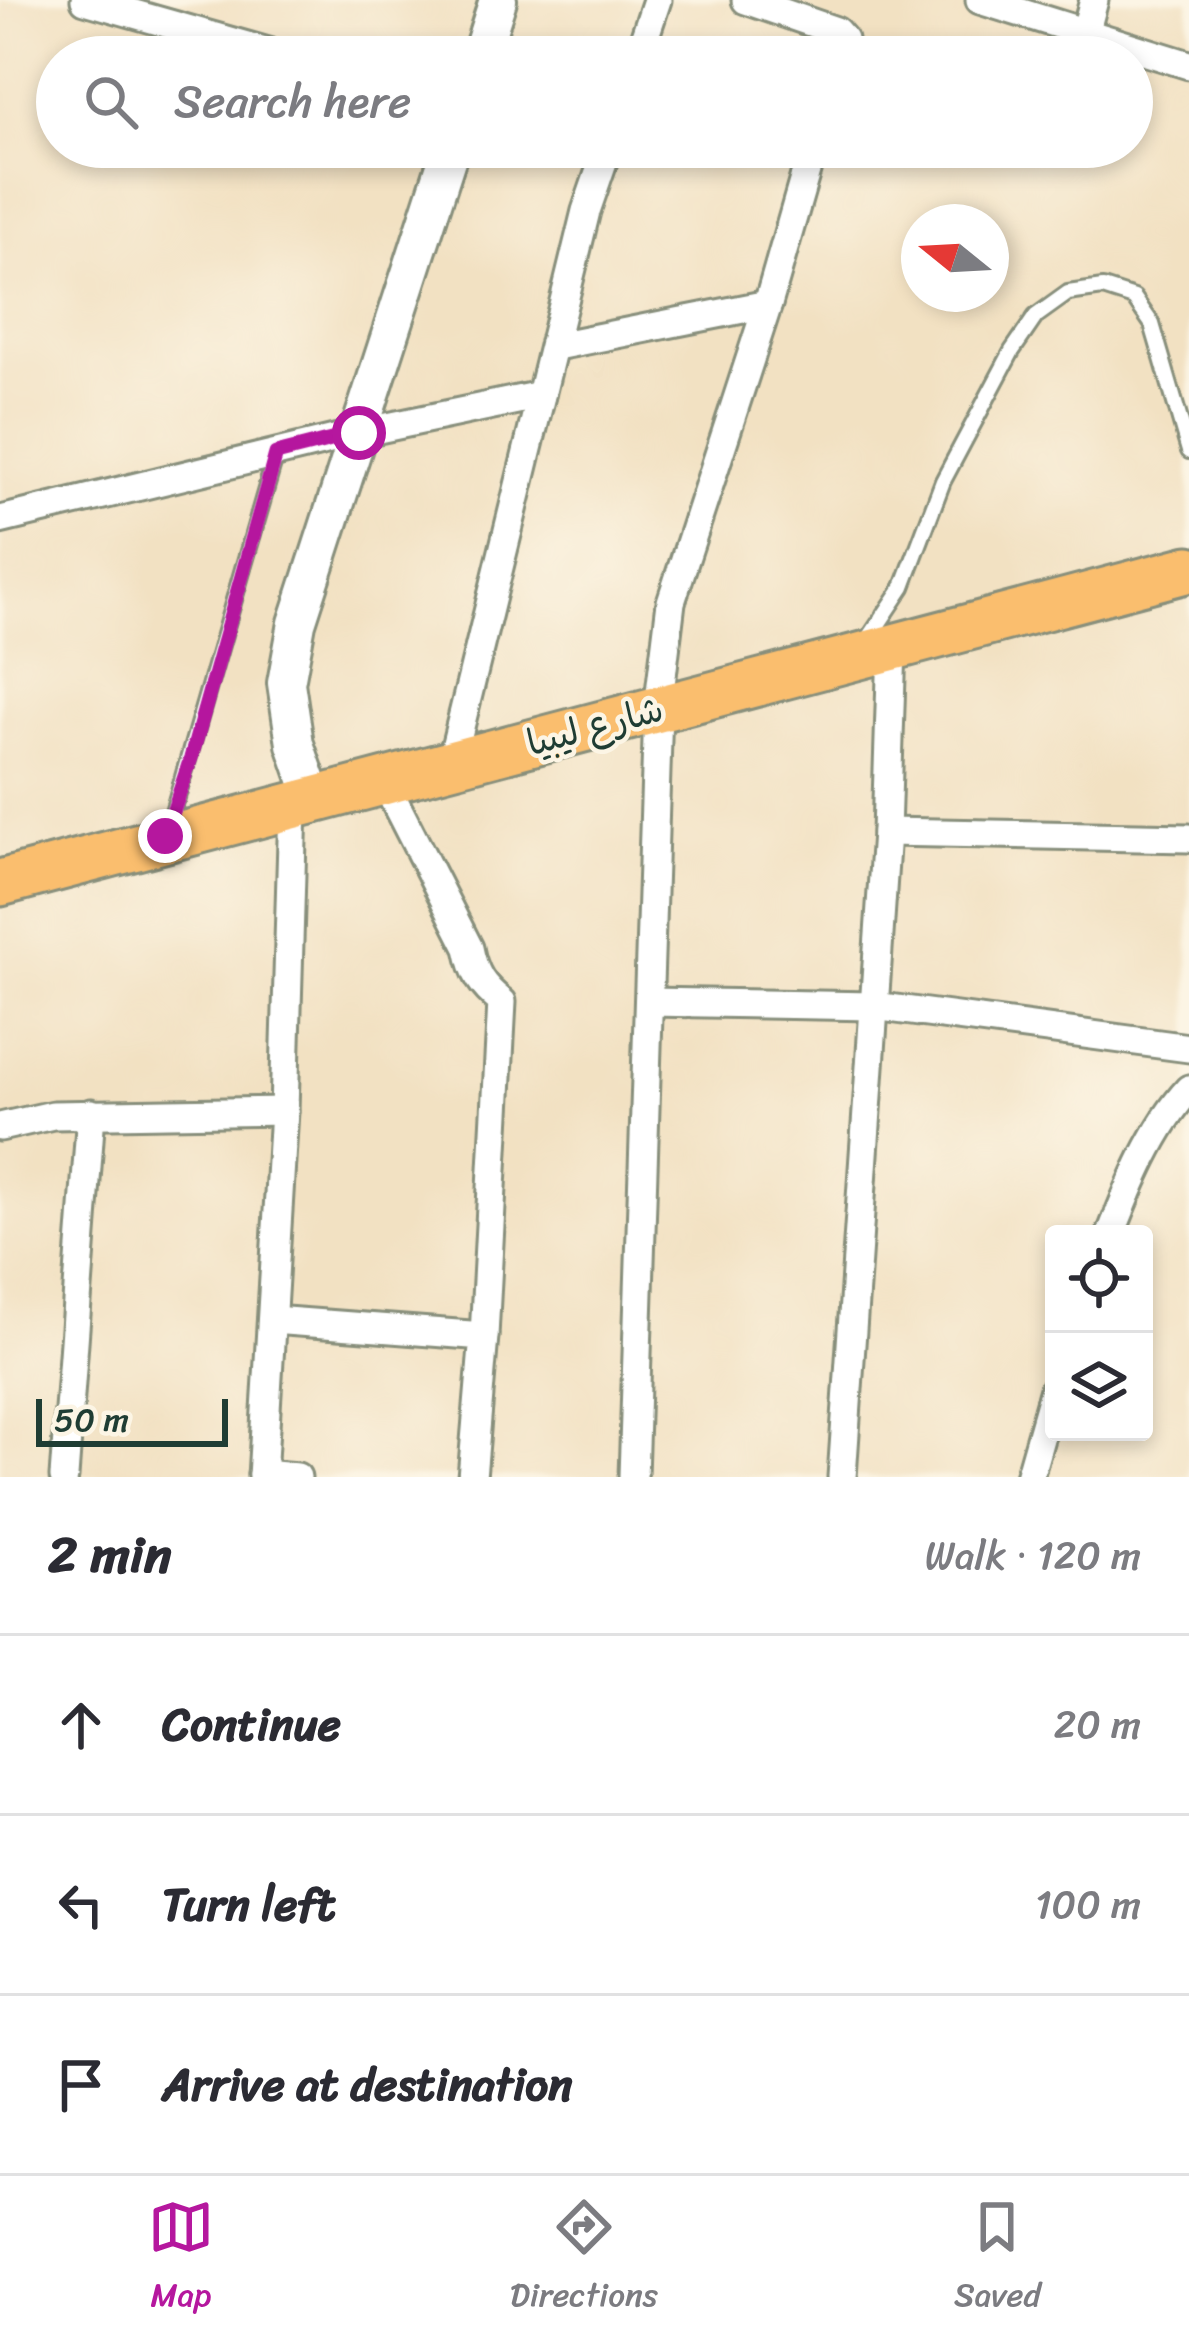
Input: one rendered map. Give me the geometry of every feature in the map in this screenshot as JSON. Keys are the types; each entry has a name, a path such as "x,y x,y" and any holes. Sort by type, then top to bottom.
{"highway":[{"name":"شارع ليبيا","path":"0,883 1189,569"}],"street":[{"path":"85,0 212,36"},
{"path":"487,36 498,0"},
{"path":"645,36 657,0"},
{"path":"746,0 840,36"},
{"path":"980,0 1092,36"},
{"path":"1085,34 1094,0"},
{"path":"1153,54 1189,65"},
{"path":"297,1477 262,1476 303,802 286,683 297,623 444,168"},
{"path":"451,764 586,212 601,168"},
{"path":"633,1477 658,709 671,602 807,168"},
{"path":"556,346 768,304"},
{"path":"0,520 359,433 541,395"},
{"path":"842,1477 886,832 875,650"},
{"path":"385,781 469,948 473,972 502,1002 472,1477"},
{"path":"886,832 1189,838"},
{"path":"649,1002 874,1006 1189,1048"},
{"path":"1115,1225 1126,1193 1174,1105 1189,1089"},
{"path":"0,1127 52,1115 284,1111"},
{"path":"64,1477 91,1113"},
{"path":"272,1320 484,1336"},
{"path":"1029,1477 1045,1421"}],"lane":[{"path":"875,650 943,481 1012,351 1036,316 1068,292 1102,288 1134,298 1152,324 1189,452"},
{"path":"165,836 276,454"}],"route":[{"path":"165,836 276,454 359,433"}]}
